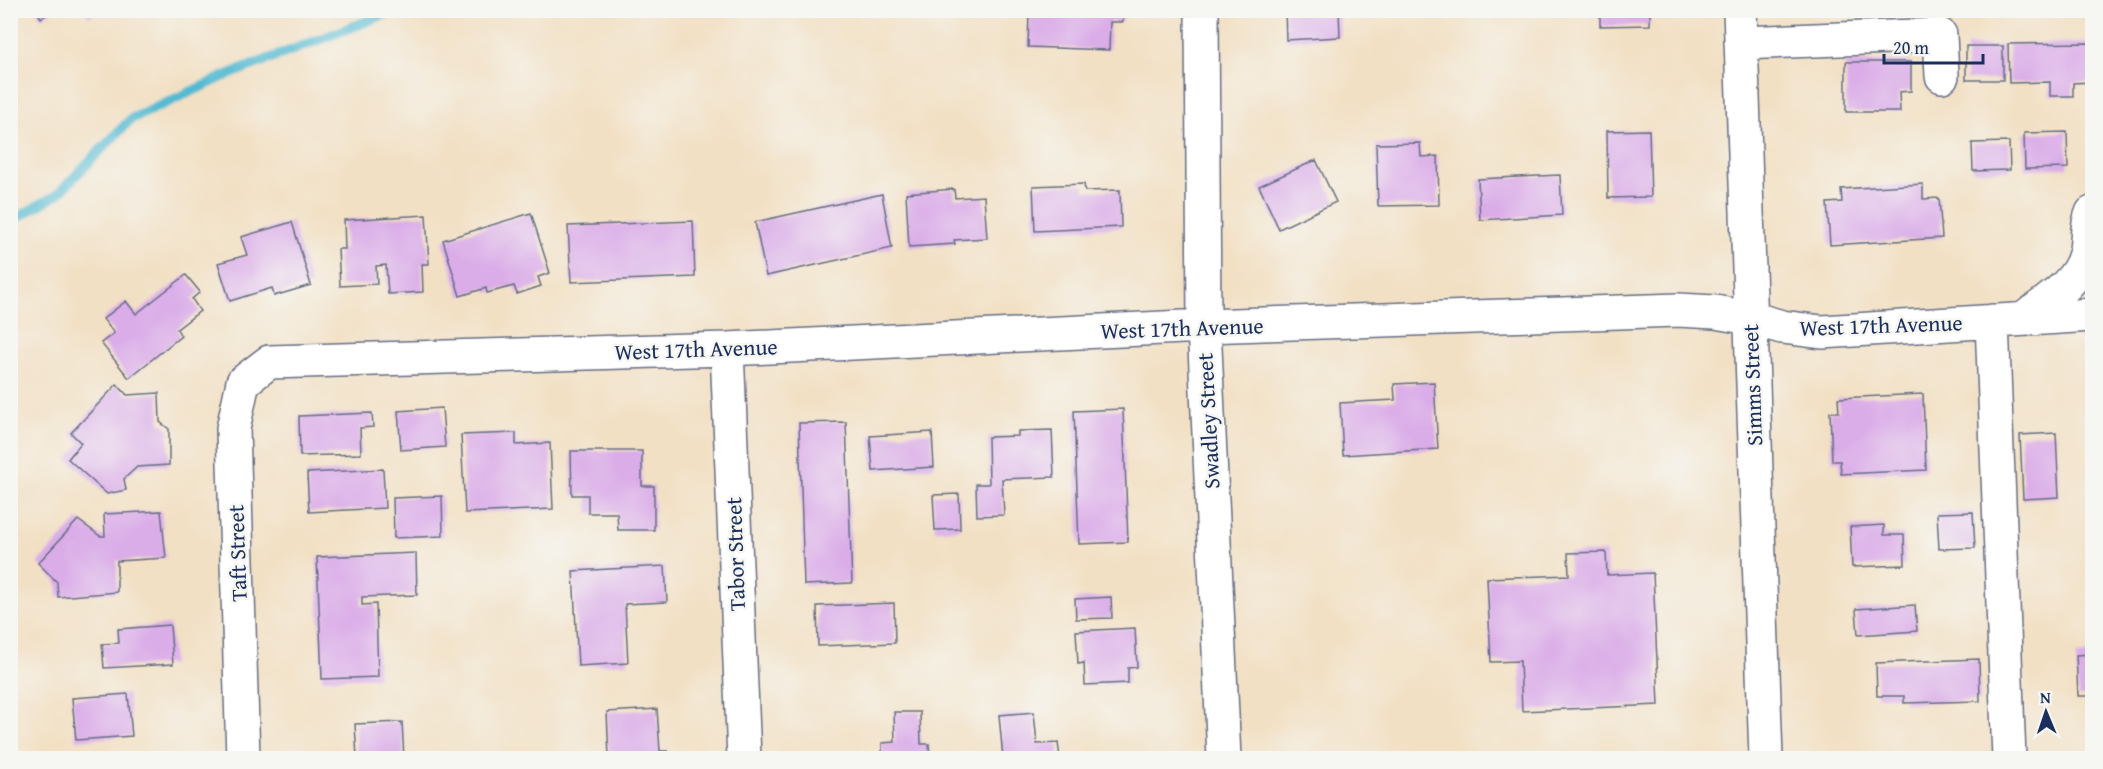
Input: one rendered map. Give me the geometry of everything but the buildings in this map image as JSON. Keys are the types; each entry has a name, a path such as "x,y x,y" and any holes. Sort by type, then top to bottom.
{"street":[{"name":"Swadley Street","path":"1202,10 1203,326 1224,759"},
{"name":"Simms Street","path":"1740,10 1766,759"},
{"path":"1741,43 1940,35 1942,76"},
{"path":"2024,319 2074,278 2085,255 2087,227 2092,213"},
{"name":"West 17th Avenue","path":"269,362 727,348 1203,326 1678,310 1715,312 1782,327 1822,332 2092,315"},
{"path":"1992,321 2009,759"},
{"name":"Tabor Street","path":"727,348 744,759"},
{"name":"Taft Street","path":"243,759 233,429 243,382 269,362"}],"waterway":[{"path":"10,222 58,194 131,119 225,76 396,10"}]}
